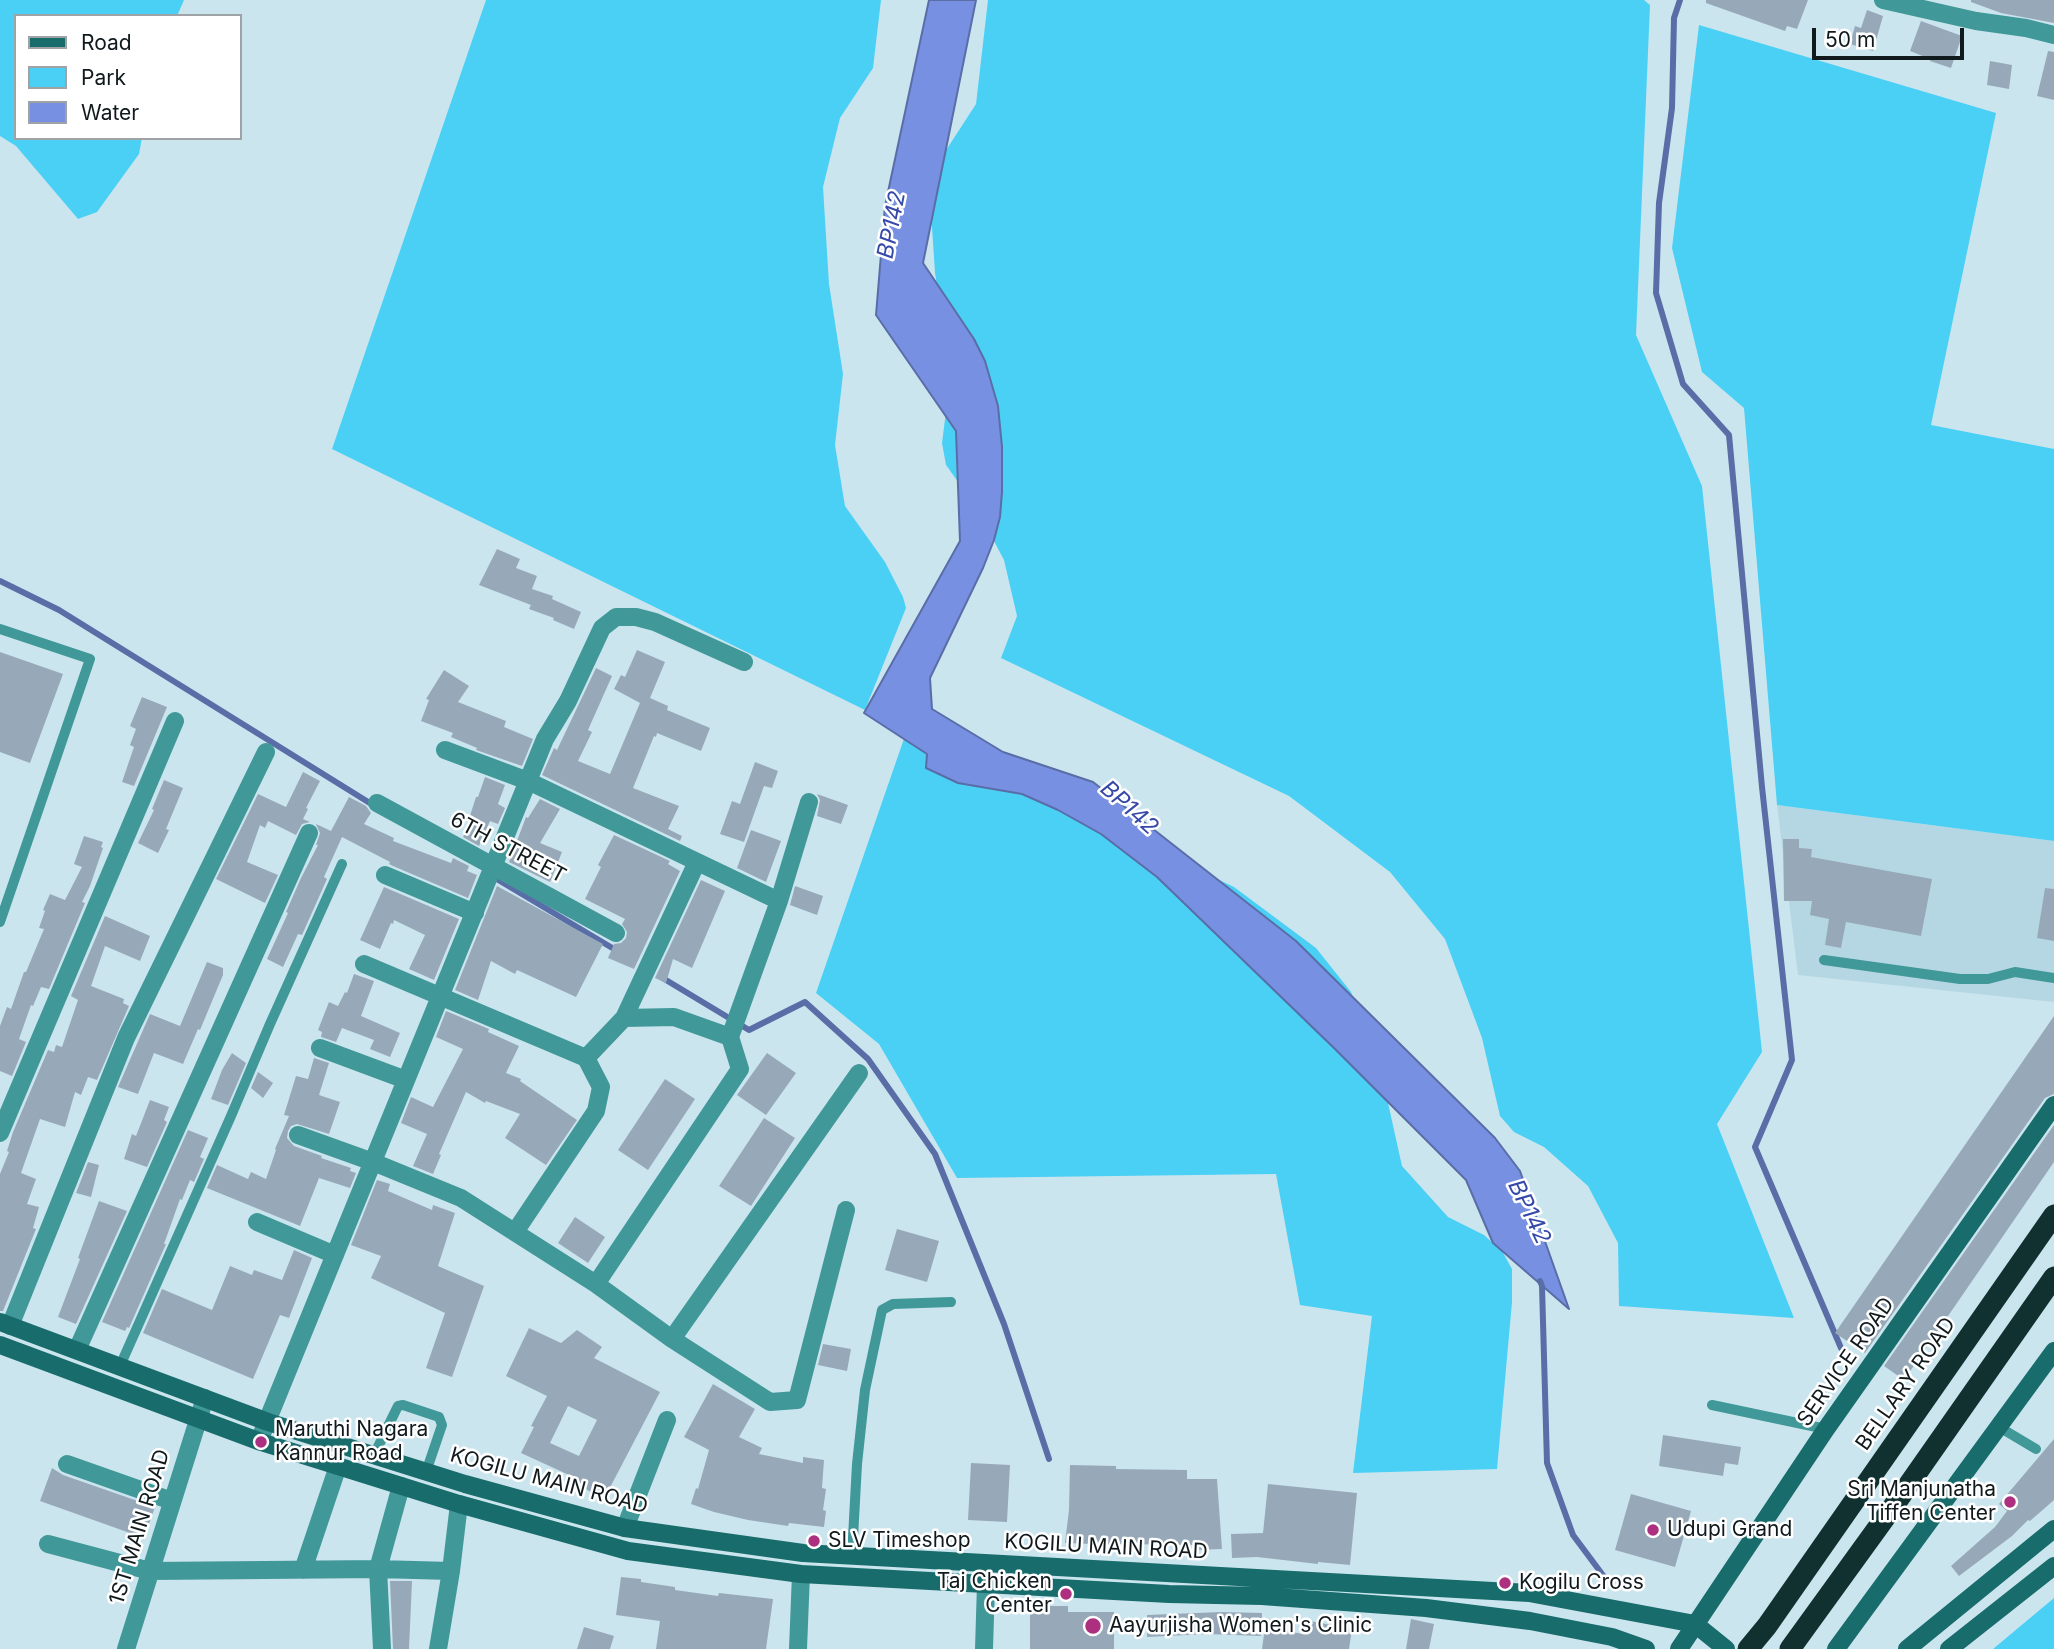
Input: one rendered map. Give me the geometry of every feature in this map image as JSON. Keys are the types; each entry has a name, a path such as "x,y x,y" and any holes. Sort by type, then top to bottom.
{"highway":[{"name":"BELLARY ROAD","path":"1748,1649 2054,1215"},
{"path":"1790,1649 2054,1277"}],"main road":[{"name":"SERVICE ROAD","path":"1679,1649 1826,1430 2054,1105"},
{"name":"KOGILU MAIN ROAD","path":"5,1324 268,1422 426,1472 625,1528 803,1553 1529,1593 1695,1624"},
{"name":"KOGILU MAIN ROAD","path":"0,1345 259,1441 459,1504 628,1551 801,1574 1275,1597 1426,1608 1530,1621 1612,1637 1646,1649"},
{"path":"1836,1649 2054,1351"},
{"path":"1907,1649 2054,1529"},
{"path":"955,1561 955,1583"},
{"path":"1949,1649 2054,1566"},
{"path":"1529,1593 1530,1621"},
{"path":"1695,1624 1726,1649"}],"street":[{"path":"1883,0 2054,35"},
{"path":"259,1441 545,738 568,701 602,628 616,617 636,617 655,622 744,662"},
{"path":"0,1133 175,720"},
{"path":"445,750 528,781 779,901"},
{"path":"5,1324 126,1038 266,752"},
{"path":"596,1284 740,1069 730,1037 779,901 809,802"},
{"name":"6TH STREET","path":"377,803 616,933"},
{"path":"78,1350 309,832"},
{"path":"586,1058 624,1017 696,862"},
{"path":"385,875 475,913"},
{"path":"364,964 586,1058 601,1087 596,1111 515,1232"},
{"path":"624,1017 674,1017 730,1037"},
{"path":"320,1048 406,1080"},
{"path":"672,1339 859,1073"},
{"path":"298,1135 461,1198 596,1284 672,1339 770,1402 797,1401 846,1210"},
{"path":"257,1222 335,1255"},
{"name":"1ST MAIN ROAD","path":"133,1644 150,1572 205,1398"},
{"path":"625,1528 667,1420"},
{"path":"67,1464 172,1501"},
{"path":"303,1570 338,1466"},
{"path":"382,1649 378,1569 401,1486"},
{"path":"439,1649 459,1504"},
{"path":"48,1544 150,1572 378,1569 451,1571"},
{"path":"798,1649 801,1574"},
{"path":"984,1649 986,1584"}],"lane":[{"path":"0,629 90,659 0,922"},
{"path":"121,1366 342,864"},
{"path":"1824,960 1960,979 1988,979 2015,972 2054,978"},
{"path":"852,1556 857,1464 865,1390 881,1310 893,1304 951,1302"},
{"path":"374,1455 398,1406 403,1405 439,1417 442,1421 426,1472"},
{"path":"1712,1405 1826,1430"},
{"path":"1999,1427 2036,1449"}],"shaded area":[{"path":"1777,805 2054,841 2054,1002 1798,975"}],"green space":[{"path":"0,0 184,0 178,14 14,14 14,140 142,140 139,154 97,212 78,219 16,146 0,136"},
{"path":"486,0 881,0 873,68 840,118 823,187 829,284 843,374 835,445 845,506 885,562 906,608 865,710 332,449"},
{"path":"988,0 1644,0 1650,5 1636,335 1702,486 1762,1052 1717,1124 1794,1318 1619,1306 1618,1243 1588,1186 1544,1147 1514,1132 1500,1116 1482,1038 1445,939 1390,872 1289,796 1001,658 1017,616 1004,560 976,507 946,465 942,443 951,372 935,273 930,197 939,161 976,104"},
{"path":"1699,25 1996,113 1931,425 2054,449 2054,841 1777,805 1744,408 1702,372 1672,248"},
{"path":"907,730 1234,887 1316,948 1351,992 1380,1067 1402,1166 1448,1217 1484,1235 1502,1251 1512,1269 1512,1302 1497,1469 1353,1473 1372,1316 1300,1305 1276,1174 957,1178 879,1044 816,993"},
{"path":"2054,1598 2054,1649 1993,1649"}],"water":[{"path":"929,0 976,0 923,263 974,339 985,361 998,406 1002,447 1000,517 994,540 930,678 932,709 1003,752 1093,782 1296,941 1495,1138 1520,1171 1569,1309 1493,1243 1466,1180 1157,877 1101,834 1058,810 1022,794 958,783 926,768 927,754 864,713 960,541 956,431 876,315 885,206"}],"building":[{"path":"1706,0 1808,0 1797,29 1787,26 1785,31 1706,3"},
{"path":"1971,0 2054,0 2054,23 2001,13"},
{"path":"1867,10 1883,16 1873,51 1850,44 1855,26 1861,28"},
{"path":"1921,21 1962,36 1951,68 1910,51"},
{"path":"2048,51 2054,52 2054,100 2037,96"},
{"path":"1990,61 2012,65 2009,89 1987,85"},
{"path":"497,549 520,559 516,568 537,576 532,589 553,596 552,599 581,612 574,629 529,609 531,605 479,585"},
{"path":"637,650 665,662 650,698 668,706 667,710 710,728 701,751 657,733 633,788 679,806 668,829 682,836 680,841 542,775 554,748 557,750 596,668 612,676 588,730 592,732 578,761 610,774 640,703 614,689 621,675 625,677"},
{"path":"0,652 63,674 30,763 0,752"},
{"path":"444,670 469,686 458,702 506,721 504,727 533,739 522,766 476,750 477,748 451,737 453,733 421,721 429,700 426,699"},
{"path":"142,697 167,707 134,786 122,782 134,747 130,745 136,729 130,726"},
{"path":"755,762 778,771 772,788 764,786 744,842 720,834 732,801 740,804"},
{"path":"303,772 320,781 303,819 310,822 302,824 296,835 268,821 265,828 260,825 247,862 278,875 265,903 216,879 258,794 286,807"},
{"path":"485,777 505,785 498,804 505,808 498,824 490,821 479,846 463,837"},
{"path":"164,780 183,788 158,853 138,843 154,810 152,809"},
{"path":"817,794 848,805 841,824 817,816 820,800"},
{"path":"349,797 366,806 371,813 364,824 394,838 393,841 451,863 453,858 469,866 467,871 477,875 468,898 393,866 342,837 302,935 298,934 283,967 267,959 318,845 320,833 316,824 331,831"},
{"path":"540,799 560,809 540,843 562,852 550,882 509,862 526,817 528,818"},
{"path":"751,830 781,841 766,882 737,868"},
{"path":"614,835 670,861 668,864 680,871 634,969 608,958 614,944 621,943 626,938 627,932 622,924 625,919 585,899 601,867 598,865"},
{"path":"84,836 103,842 103,848 82,902 85,903 49,989 41,987 33,1006 31,1005 19,1039 26,1042 12,1076 0,1071 0,1026 7,1007 11,1009 44,929 39,928 50,894 65,900 82,867 74,864"},
{"path":"1783,839 1799,839 1799,848 1812,849 1811,857 1932,879 1921,936 1846,922 1841,948 1825,945 1829,919 1810,915 1812,901 1784,901"},
{"path":"701,880 725,891 692,968 673,959 666,983 655,978"},
{"path":"497,886 603,944 576,997 517,970 515,974 491,961 478,1000 455,990"},
{"path":"795,886 823,896 817,915 790,905"},
{"path":"384,887 459,919 434,980 409,969 425,935 394,920 380,949 360,940"},
{"path":"2045,888 2054,889 2054,941 2037,938"},
{"path":"105,916 150,936 140,961 105,946 91,986 124,999 123,1003 129,1006 97,1080 88,1077 81,1095 75,1092 65,1127 40,1119 21,1173 36,1179 27,1204 39,1207 33,1228 36,1229 3,1311 0,1311 0,1174 13,1132 48,1050 54,1052 56,1045 62,1047 78,1000 71,996"},
{"path":"207,962 223,968 223,975 183,1064 154,1053 138,1094 118,1087 150,1014 180,1026"},
{"path":"354,974 374,981 361,1016 400,1033 390,1057 370,1049 374,1040 342,1028 336,1042 321,1037 322,1032 318,1030 329,1002 338,1006 345,992 347,993"},
{"path":"446,1011 489,1029 488,1032 519,1046 506,1073 521,1079 520,1081 577,1120 546,1165 505,1138 520,1114 486,1101 485,1103 466,1092 433,1174 413,1166 427,1134 401,1123 411,1097 433,1107 463,1049 436,1037"},
{"path":"2054,1016 2054,1094 2045,1098 1865,1353 1835,1333"},
{"path":"232,1053 246,1063 228,1105 211,1099"},
{"path":"767,1053 796,1073 766,1115 737,1095"},
{"path":"314,1058 329,1063 319,1095 340,1102 329,1134 297,1124 291,1126 287,1138 294,1146 351,1168 350,1171 356,1173 350,1188 319,1178 300,1226 207,1188 217,1165 248,1179 251,1172 266,1179 289,1116 284,1115 296,1076 308,1079"},
{"path":"258,1072 273,1083 263,1098 251,1088"},
{"path":"665,1079 695,1099 648,1170 618,1150"},
{"path":"150,1100 169,1107 164,1120 167,1122 147,1167 124,1159 132,1134 136,1136"},
{"path":"764,1118 795,1138 751,1206 719,1186"},
{"path":"2054,1125 2054,1162 1904,1380 1884,1366"},
{"path":"188,1130 208,1138 200,1157 204,1159 194,1182 190,1180 182,1200 180,1199 166,1244 129,1328 125,1331 102,1322"},
{"path":"88,1162 99,1165 91,1197 76,1193"},
{"path":"377,1180 390,1184 388,1191 432,1210 433,1205 455,1213 438,1266 484,1286 452,1377 426,1368 445,1313 371,1278 381,1256 351,1245"},
{"path":"99,1201 127,1211 76,1324 58,1317"},
{"path":"575,1217 605,1237 588,1263 558,1243"},
{"path":"897,1229 939,1241 927,1282 885,1270"},
{"path":"294,1250 312,1258 289,1318 280,1315 253,1379 143,1333 162,1289 212,1310 230,1266 252,1275 254,1270 282,1280"},
{"path":"529,1328 561,1343 577,1330 602,1347 594,1358 660,1392 604,1499 567,1479 569,1475 521,1453 534,1427 531,1426 547,1396 506,1376","holes":["568,1406 597,1420 579,1456 550,1443"]},
{"path":"823,1344 851,1349 847,1371 818,1365"},
{"path":"713,1384 755,1409 739,1437 762,1448 759,1454 803,1463 803,1457 824,1460 824,1527 789,1523 788,1526 748,1520 691,1504 709,1450 684,1437"},
{"path":"1663,1435 1741,1447 1738,1465 1725,1463 1723,1476 1659,1466"},
{"path":"2054,1439 2054,1500 1959,1576 1951,1566 1995,1527 2007,1511 1999,1504"},
{"path":"971,1463 1010,1465 1007,1522 968,1520"},
{"path":"1070,1465 1187,1470 1187,1479 1217,1479 1222,1549 1194,1550 1194,1545 1065,1543"},
{"path":"52,1468 63,1475 155,1507 144,1538 40,1501"},
{"path":"1268,1484 1357,1493 1350,1565 1257,1557 1232,1558 1231,1534 1263,1533"},
{"name":"Udupi Grand","path":"1631,1494 1691,1511 1675,1567 1615,1550"},
{"path":"621,1577 675,1587 675,1590 773,1599 766,1649 656,1649 660,1621 616,1615"},
{"path":"390,1581 412,1581 409,1649 393,1649"},
{"path":"1030,1606 1068,1606 1068,1612 1114,1612 1114,1649 1030,1649"},
{"path":"1262,1613 1261,1636 1207,1634 1147,1637 1147,1615"},
{"path":"1411,1619 1434,1624 1429,1649 1406,1649"},
{"path":"1305,1620 1352,1629 1349,1649 1262,1649 1265,1627 1303,1634"},
{"path":"584,1627 614,1636 610,1649 577,1649"}],"waterway":[{"path":"1680,0 1674,18 1672,108 1659,203 1656,293 1683,384 1729,435 1762,787 1792,1060 1755,1147 1841,1348"},
{"path":"0,581 59,610 373,805"},
{"path":"490,875 619,952"},
{"path":"661,977 749,1030 805,1002 868,1059 935,1154 1004,1324 1049,1459"},
{"name":"BP142","path":"1540,1281 1547,1463 1573,1535 1605,1578"}],"place":[{"name":"Maruthi Nagara Kannur Road","path":"261,1442"},
{"name":"Sri Manjunatha Tiffen Center","path":"2010,1502"},
{"name":"Udupi Grand","path":"1653,1530"},
{"name":"SLV Timeshop","path":"814,1541"},
{"name":"Kogilu Cross","path":"1505,1583"},
{"name":"Taj Chicken Center","path":"1066,1594"},
{"name":"Aayurjisha Women's Clinic","path":"1093,1626"}]}
